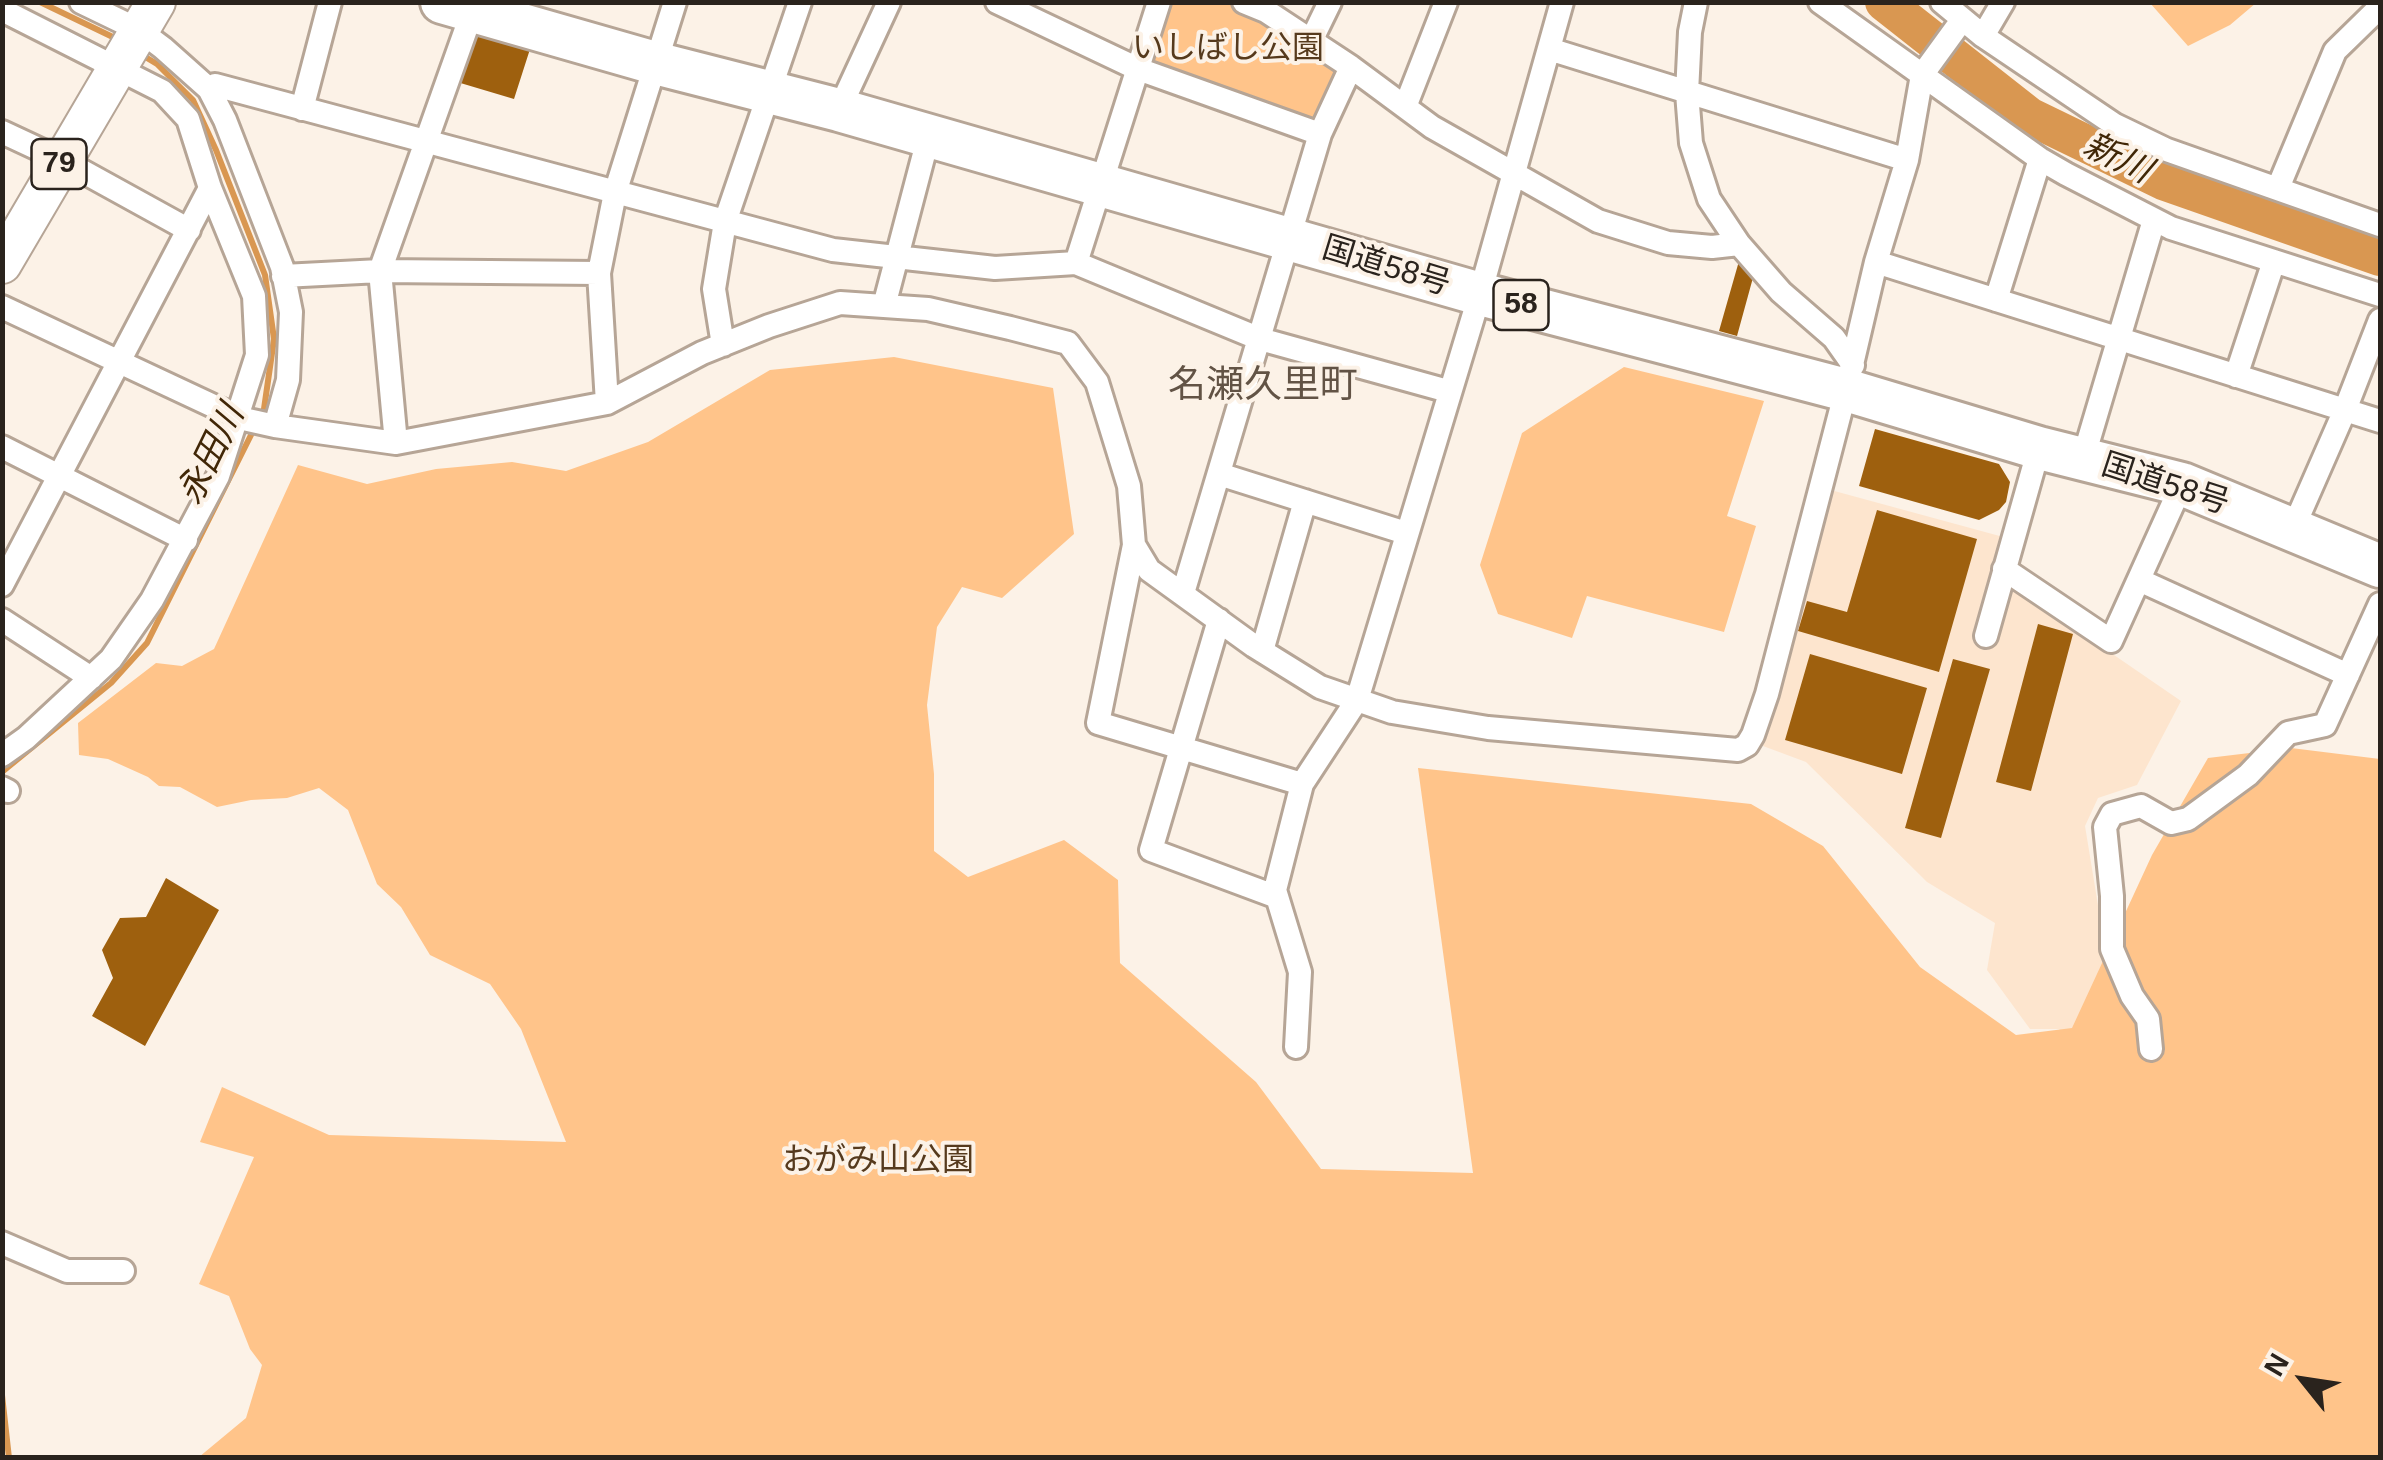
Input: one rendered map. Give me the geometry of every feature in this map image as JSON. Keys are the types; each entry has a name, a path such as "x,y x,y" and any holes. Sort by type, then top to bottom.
{"highway":[{"name":"国道58号","path":"464,6 1480,294 1850,378 2039,448 2182,484 2380,566"}],"main road":[{"name":"79","path":"2,264 148,16"}],"street":[{"path":"80,2 148,16 209,89 225,120 284,276 290,312 288,380 274,426"},
{"path":"302,109 330,2"},
{"path":"607,404 599,274 615,192 674,2"},
{"path":"723,345 714,289 726,222 800,2"},
{"path":"840,110 888,2"},
{"path":"997,2 1138,69 1320,134"},
{"path":"1076,263 1160,2"},
{"path":"1244,2 1352,66 1405,107 1512,174 1598,220 1641,237 1712,247 1739,244"},
{"path":"1312,41 1330,2"},
{"path":"1405,107 1446,2"},
{"path":"1296,1047 1300,972 1275,890 1302,784 1357,700 1480,294 1562,2"},
{"path":"1696,2 1687,92 1691,144 1710,199 1739,244 1781,292 1834,338 1850,378"},
{"path":"1820,2 2040,159 2154,220 2380,295"},
{"path":"1942,2 1983,36 2115,124 2167,150 2380,225"},
{"path":"1983,36 2002,2"},
{"path":"396,444 380,271 464,6"},
{"path":"2278,188 2335,52 2380,8"},
{"path":"2,10 162,90 188,119 210,188 254,296 258,356 218,476 152,600 111,658 2,755"},
{"path":"1134,544 1149,570 1320,688 1392,712 1488,728 1738,750 1747,746 1767,694 1850,378 1876,262 1907,160 1922,74 1962,20"},
{"path":"1549,50 1907,160"},
{"path":"1183,593 1320,134 1352,66"},
{"path":"209,89 214,85 832,250 996,268 1076,263 1260,339 1448,391"},
{"path":"2,132 62,160 188,230"},
{"path":"884,306 929,136"},
{"path":"1996,300 2040,159"},
{"path":"2,585 210,188"},
{"path":"2083,459 2154,220"},
{"path":"2236,376 2274,261"},
{"path":"1876,262 2380,421"},
{"path":"284,276 380,271 599,274"},
{"path":"2,306 240,418 396,444 607,404 723,345 840,303 928,309 1068,344 1097,382 1130,486 1134,544 1098,722 1302,784"},
{"path":"2292,531 2346,410 2380,320"},
{"path":"2,447 186,540"},
{"path":"1986,636 2039,448"},
{"path":"1219,474 1406,533"},
{"path":"2004,568 2111,642 2182,484"},
{"path":"1262,650 1305,502"},
{"path":"2138,580 2348,675"},
{"path":"2151,1049 2148,1019 2132,996 2112,949 2112,896 2104,826 2112,814 2141,806 2171,822 2188,818 2248,775 2288,733 2325,725 2380,604"},
{"path":"2,620 91,678"},
{"path":"1219,620 1151,850 1277,897"},
{"path":"2,1242 67,1270 123,1271"}],"shaded area":[{"path":"1827,489 2007,538 1996,574 2181,701 2137,785 2098,798 2085,826 2105,948 2103,1069 2059,1029 2030,1029 1987,970 1995,923 1927,882 1806,762 1763,746"}],"green space":[{"name":"いしばし公園","path":"1165,2 1240,3 1345,65 1316,129 1145,67"},
{"path":"2150,3 2256,3 2230,25 2188,46"},
{"name":"おがみ山公園","path":"894,357 1053,388 1074,534 1002,598 962,587 937,627 927,705 934,774 934,851 968,877 1064,840 1118,880 1120,963 1256,1082 1321,1169 1473,1173 1418,768 1751,804 1823,846 1920,967 2016,1035 2072,1028 2152,855 2208,758 2291,748 2380,759 2380,1457 199,1457 246,1418 262,1365 250,1349 229,1296 199,1284 254,1157 200,1142 222,1087 329,1135 566,1142 521,1029 490,984 430,955 401,907 377,884 348,810 319,788 287,798 217,807 180,787 159,786 108,759 79,755 78,723 156,663 182,666 214,649 298,465 367,484 436,469 512,462 566,471 648,442 770,370"},
{"path":"1624,367 1764,401 1727,516 1756,526 1724,632 1587,596 1572,638 1498,614 1480,565 1522,433"}],"building":[{"path":"467,27 531,46 514,99 447,79"},
{"path":"1739,261 1754,274 1737,336 1719,331"},
{"path":"1875,429 1999,464 2010,482 2006,502 1979,520 1859,486"},
{"path":"1877,510 1977,539 1939,672 1798,631 1807,601 1847,612"},
{"path":"2038,624 2073,634 2031,791 1996,782"},
{"path":"1810,654 1927,688 1902,774 1785,740"},
{"path":"1953,659 1990,669 1941,838 1905,828"},
{"path":"166,878 219,910 145,1046 92,1016 113,978 102,950 120,918 146,917"}],"waterway":[{"name":"永田川","path":"40,2 119,40"},
{"name":"新川","path":"1884,2 2029,116 2163,181 2380,257"},
{"name":"永田川","path":"142,55 157,64 193,100 265,275 274,339 264,409 259,418"},
{"name":"永田川","path":"2,772 111,683 147,643 254,429"},
{"name":"永田川","path":"2,1395 9,1458"}],"district":[{"name":"名瀬久里町","path":"1263,387"}]}
